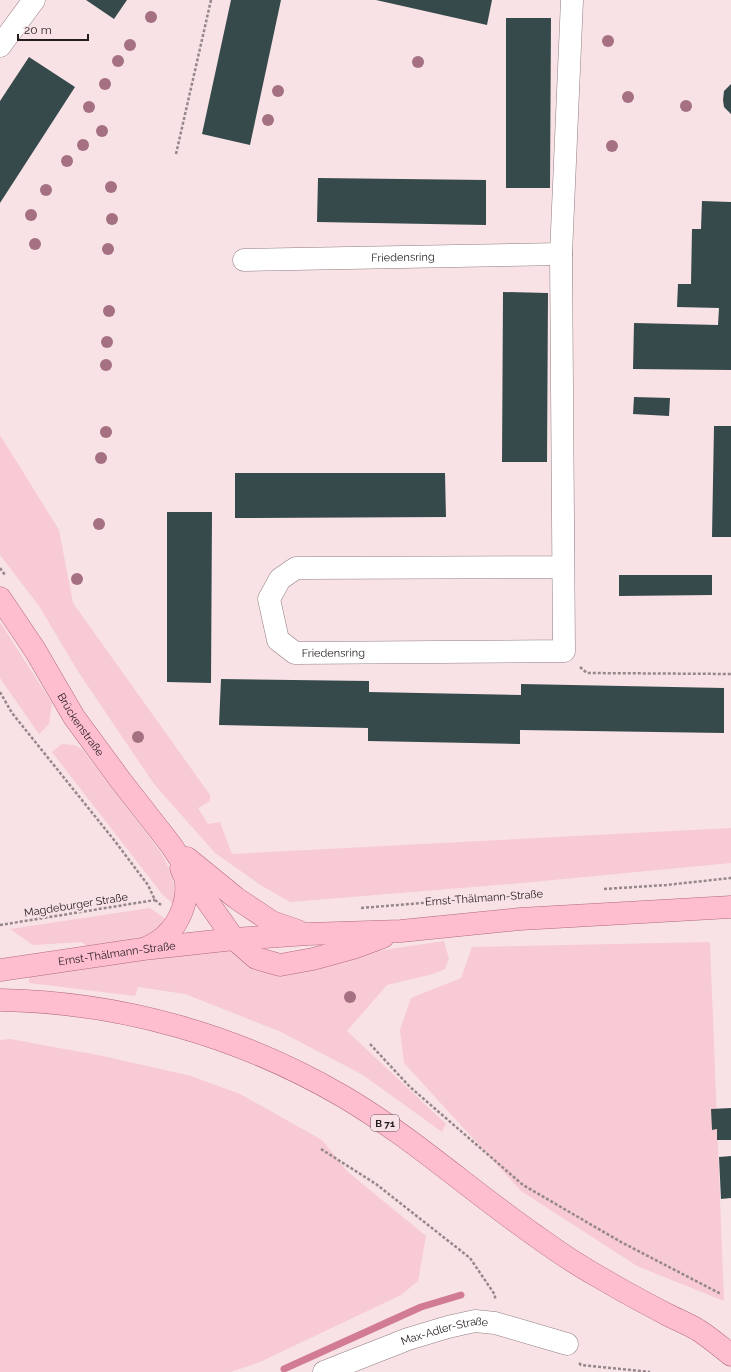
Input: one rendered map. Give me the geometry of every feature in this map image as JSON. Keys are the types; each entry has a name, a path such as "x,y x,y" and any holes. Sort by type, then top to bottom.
{"main road":[{"name":"Brückenstraße","path":"0,598 35,650 74,717 116,775 171,845 231,935"},
{"name":"Brückenstraße","path":"171,845 236,898 272,922 308,934"},
{"path":"143,949 159,941 167,934 178,918 186,898 186,881 171,845"},
{"name":"Ernst-Thälmann-Straße","path":"0,970 231,935 401,931 520,919 731,907"},
{"name":"Ernst-Thälmann-Straße","path":"231,935 256,958 280,965 313,959 353,948 401,931"},
{"name":"B 71","path":"0,1000 53,1002 130,1014 187,1028 216,1038 283,1066 345,1097 536,1236 604,1280 697,1329 731,1355"},
{"name":"B 71","path":"697,1329 731,1335"}],"street":[{"path":"0,46 34,0"},
{"path":"564,652 562,254 572,0"},
{"name":"Friedensring","path":"244,260 562,254"},
{"name":"Friedensring","path":"563,567 296,568 280,579 269,599 278,640 295,653 564,652"},
{"name":"Max-Adler-Straße","path":"324,1372 400,1342 448,1327 474,1321 495,1322 567,1344"}],"path":[{"path":"176,154 211,0"},
{"path":"564,652 587,673 731,674"},
{"name":"Magdeburger Straße","path":"0,692 12,713 114,840 148,885 155,900 0,925"},
{"path":"602,889 666,885 731,878"},
{"name":"Ernst-Thälmann-Straße","path":"356,908 459,900"},
{"path":"370,1044 410,1087 523,1184 621,1242 721,1294"},
{"path":"321,1149 376,1184 470,1258 494,1295 495,1322"},
{"path":"567,1344 581,1365 650,1372"}],"shaded area":[{"path":"0,435 59,530 73,603 210,795 210,801 198,808 208,824 220,822 232,854 731,828 731,863 522,883 290,902 262,886 215,853 154,784 79,673 39,606 0,555"},
{"path":"0,622 52,703 49,724 39,734 0,678"},
{"path":"62,744 74,745 82,749 162,854 172,875 175,900 172,903 162,894 52,752"},
{"path":"150,908 167,920 150,938 91,950 82,942 33,945 10,929"},
{"path":"444,941 449,959 445,969 433,974 387,985 347,1031 446,1124 442,1132 363,1075 279,1031 185,994 138,987 135,996 29,983 29,973 228,948 266,972 287,975 328,965 370,952"},
{"path":"710,942 724,1301 637,1266 521,1191 404,1063 400,1030 411,998 461,978 472,947"},
{"path":"10,1039 103,1056 191,1076 240,1094 322,1140 348,1172 426,1236 418,1281 401,1295 260,1362 231,1372 0,1372 0,1040"}],"building":[{"path":"86,0 127,0 114,19"},
{"path":"231,0 281,0 250,145 202,134"},
{"path":"376,0 492,0 487,25"},
{"path":"506,18 551,18 550,188 506,188"},
{"path":"29,57 75,87 0,203 0,101"},
{"path":"731,84 731,114 724,107 723,100 724,91"},
{"path":"318,178 486,180 486,225 317,222"},
{"path":"702,201 731,202 731,370 633,369 634,323 718,325 719,308 677,307 678,284 691,284 692,229 701,229"},
{"path":"503,292 548,293 547,462 502,462"},
{"path":"634,397 670,398 669,416 633,414"},
{"path":"714,426 731,426 731,537 712,537"},
{"path":"235,473 445,473 446,517 235,518"},
{"path":"167,512 212,512 211,683 167,682"},
{"path":"619,575 712,575 712,595 619,596"},
{"path":"221,679 369,681 369,692 521,695 521,684 724,688 724,733 520,730 520,744 368,741 368,728 219,725"},
{"path":"731,1108 731,1140 717,1140 717,1129 712,1130 711,1109"},
{"path":"731,1156 731,1198 721,1199 719,1157"}],"waterway":[{"path":"284,1369 421,1307 461,1295"}]}
